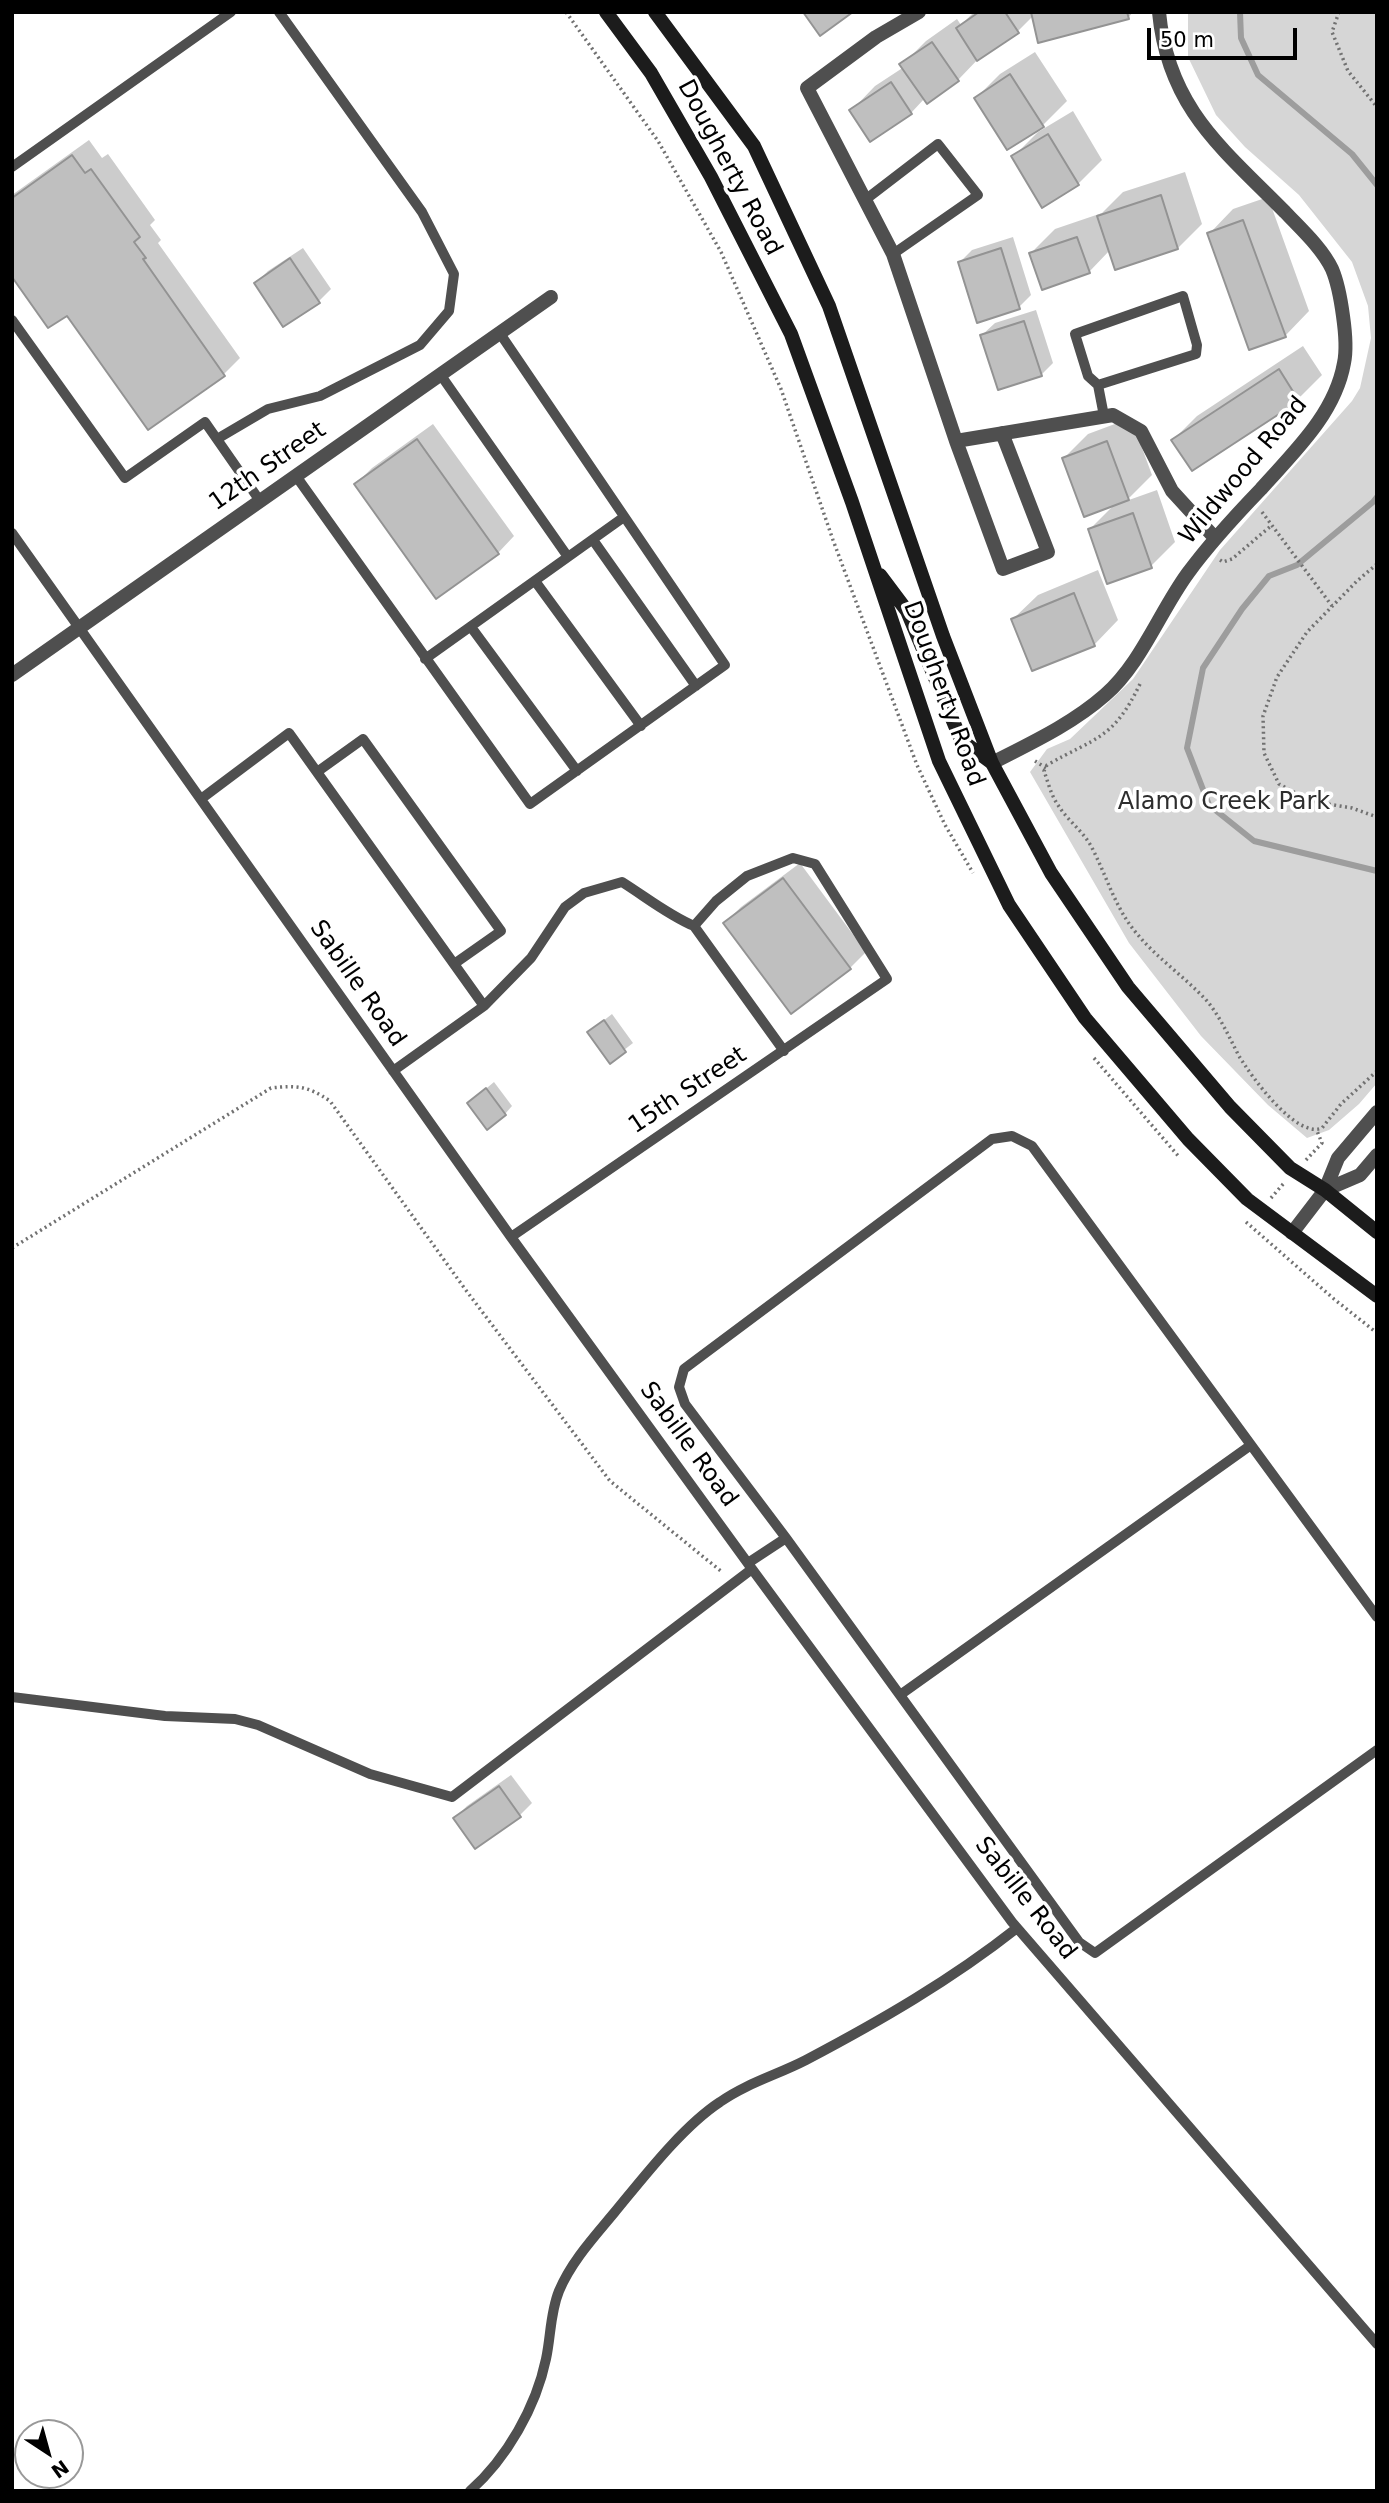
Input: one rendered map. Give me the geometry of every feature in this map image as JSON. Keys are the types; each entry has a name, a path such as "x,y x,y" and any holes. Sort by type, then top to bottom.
{"main road":[{"name":"Dougherty Road","path":"606,12 651,72 711,177 791,334 939,761 1009,905 1085,1018 1188,1139 1247,1199 1377,1296"},
{"name":"Dougherty Road","path":"655,12 754,146 829,306 943,636 992,763 1052,873 1128,987 1230,1107 1290,1168 1325,1191 1377,1232"},
{"path":"873,566 908,611 961,740 992,763"}],"street":[{"path":"919,12 876,37 807,88 893,254 956,441 1003,569 1048,552 1002,433"},
{"name":"Wildwood Road","path":"992,763 1063,726 1106,694 1131,665 1187,574 1215,538 1305,441 1331,403 1344,363 1342,305 1332,269 1309,237 1219,147 1195,116 1179,88 1166,52 1159,12"},
{"name":"12th Street","path":"12,675 551,297"},
{"path":"956,441 1113,415 1141,431 1172,491 1215,538"},
{"path":"1292,1233 1325,1191 1338,1158 1377,1112"},
{"path":"1325,1191 1360,1175 1377,1156"}],"lane":[{"path":"12,167 230,12"},
{"path":"216,439 268,409 320,396 419,345 449,311 454,274 422,212 279,12"},
{"path":"865,200 938,144 978,195 893,254"},
{"path":"1098,385 1196,354 1197,345 1183,296 1075,334 1088,376 1098,385 1104,416"},
{"path":"12,320 125,478 205,422 260,501"},
{"path":"296,475 530,804 641,726 725,665 499,332"},
{"path":"440,374 568,558"},
{"path":"425,659 624,517"},
{"name":"Sabille Road","path":"12,533 511,1237 1017,1928 1377,2344"},
{"path":"593,540 696,686"},
{"path":"535,581 641,726"},
{"path":"471,627 577,771"},
{"path":"201,799 289,733 484,1006"},
{"path":"317,772 363,739 501,931 454,964"},
{"name":"15th Street","path":"511,1237 887,979 815,864 793,858 747,876 716,901 694,926"},
{"path":"393,1071 484,1006 531,958 565,907 584,893 622,883 675,918 694,926 784,1051"},
{"path":"1377,1617 1032,1146 1012,1136 992,1139 684,1369 679,1387 685,1404 786,1538 1079,1941 1095,1953 1377,1750"},
{"path":"900,1695 1251,1445"},
{"path":"12,1696 164,1716 235,1719 258,1725 370,1773 452,1797 735,1582 750,1566 786,1538"},
{"path":"470,2491 503,2452 533,2397 543,2369 554,2305 571,2268 614,2213 686,2132 719,2102 741,2089 810,2058 911,2002 971,1964 1017,1928"}],"path":[{"path":"1339,12 1332,32 1348,71 1377,107"},
{"path":"1252,498 1332,606"},
{"path":"1218,559 1223,562 1233,559 1272,525"},
{"path":"1377,564 1307,632 1277,677 1264,716 1264,753 1279,784 1310,801 1352,808 1375,817 1377,809"},
{"path":"1140,683 1126,712 1112,728 1091,743 1055,760 1044,771 1057,804 1090,845 1119,907 1135,932 1207,1002 1225,1026 1240,1057 1264,1090 1284,1113 1300,1125 1309,1130 1317,1131 1322,1128 1341,1104 1377,1071"},
{"path":"1035,761 1046,768"},
{"path":"12,1248 271,1088 295,1086 314,1091 330,1101 465,1289 610,1481 735,1582"},
{"path":"1317,1131 1322,1143"},
{"path":"1248,1223 1377,1333"}],"green space":[{"name":"Alamo Creek Park","path":"1188,12 1377,12 1377,1083 1359,1104 1329,1130 1307,1138 1268,1105 1201,1036 1129,943 1030,772 1047,749 1070,739 1133,679 1220,550 1352,401 1360,388 1371,338 1368,306 1352,262 1299,195 1245,147 1216,115 1188,57"}],"building":[{"path":"803,12 853,12 820,36"},
{"path":"979,12 1005,12 1019,33 977,61 956,28"},
{"path":"1031,12 1127,12 1129,19 1038,43"},
{"path":"932,42 959,81 927,104 899,64"},
{"path":"1010,74 1044,127 1007,150 974,98"},
{"path":"891,82 912,114 870,142 849,110"},
{"path":"1048,134 1079,185 1042,208 1011,156"},
{"path":"72,155 85,173 91,169 140,237 134,242 146,258 143,259 225,376 148,430 67,316 48,328 12,277 12,198"},
{"path":"1161,195 1178,249 1115,270 1097,216"},
{"path":"1243,220 1286,337 1249,350 1207,233"},
{"path":"1077,237 1090,273 1042,290 1029,253"},
{"path":"1001,248 1020,309 977,323 958,262"},
{"path":"290,258 320,303 283,327 254,283"},
{"path":"1024,321 1042,376 998,390 980,335"},
{"path":"1279,369 1299,401 1192,471 1171,440"},
{"path":"417,439 499,554 436,599 354,484"},
{"path":"1107,441 1129,500 1084,517 1062,458"},
{"path":"1133,513 1152,568 1107,584 1088,529"},
{"path":"1074,593 1095,646 1032,671 1011,619"},
{"path":"783,878 851,969 791,1014 723,923"},
{"path":"604,1020 626,1052 610,1064 587,1032"},
{"path":"486,1088 506,1115 487,1130 467,1103"},
{"path":"499,1786 521,1817 475,1849 453,1818"}],"waterway":[{"path":"1240,12 1241,38 1258,75 1352,154 1377,185"},
{"path":"1377,497 1297,565 1269,576 1242,609 1203,668 1187,748 1209,805 1254,841 1377,871"}]}
